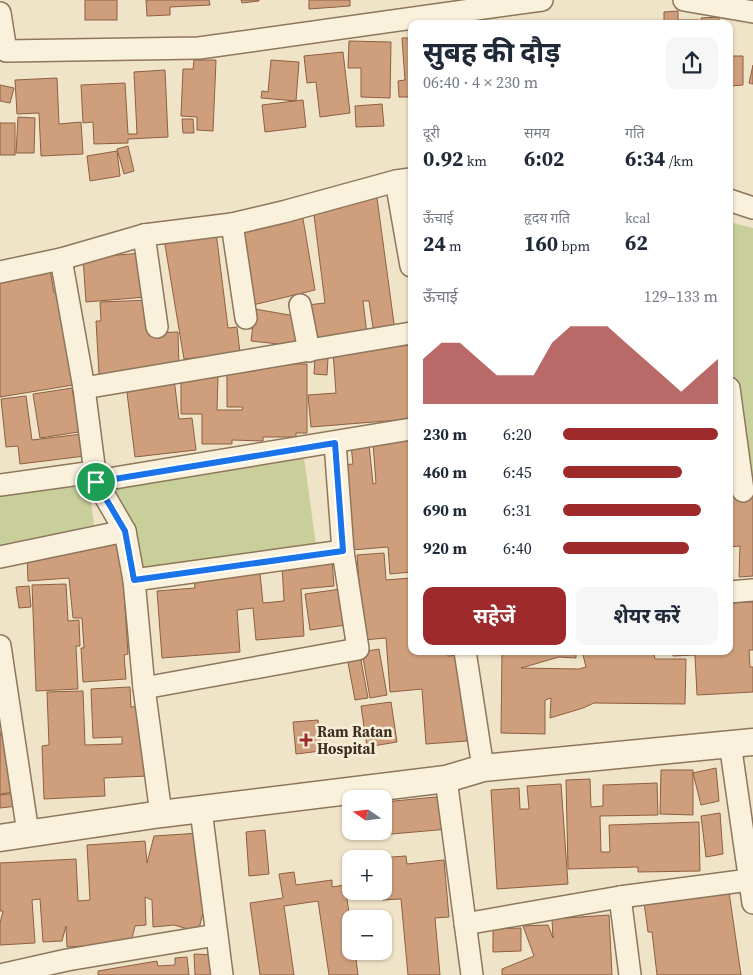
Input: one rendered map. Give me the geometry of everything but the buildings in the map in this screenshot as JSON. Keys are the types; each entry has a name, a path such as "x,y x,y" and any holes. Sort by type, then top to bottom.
{"street":[{"path":"0,13 3,51 198,48 542,0"},
{"path":"684,0 753,12"},
{"path":"0,272 61,260 144,235 232,224 404,180 408,229"},
{"path":"733,201 753,208"},
{"path":"232,224 246,318"},
{"path":"144,235 157,327"},
{"path":"61,260 84,388 95,477 125,531 134,580 144,688 161,814"},
{"path":"300,305 310,351"},
{"path":"84,388 408,334"},
{"path":"733,420 742,491"},
{"path":"0,485 95,477 335,443 408,431"},
{"path":"144,688 358,649 343,551 335,443"},
{"path":"0,557 125,531"},
{"path":"134,580 343,551"},
{"path":"733,592 753,590"},
{"path":"0,646 4,690 28,834"},
{"path":"466,655 483,768"},
{"path":"0,838 161,814 446,779 483,768 742,743 752,893 620,897 465,924"},
{"path":"446,779 472,975"},
{"path":"202,810 222,975"},
{"path":"620,897 630,975"},
{"path":"0,975 68,967 216,935"}],"green space":[{"path":"733,223 753,228 753,490 733,492"},
{"path":"304,458 318,559 127,587 112,486"},
{"path":"88,481 95,532 0,549 0,494"}],"place":[{"name":"Ram Ratan Hospital","path":"306,740"}],"route":[{"path":"335,443 343,551 134,580 125,531 96,482 335,443"}]}
